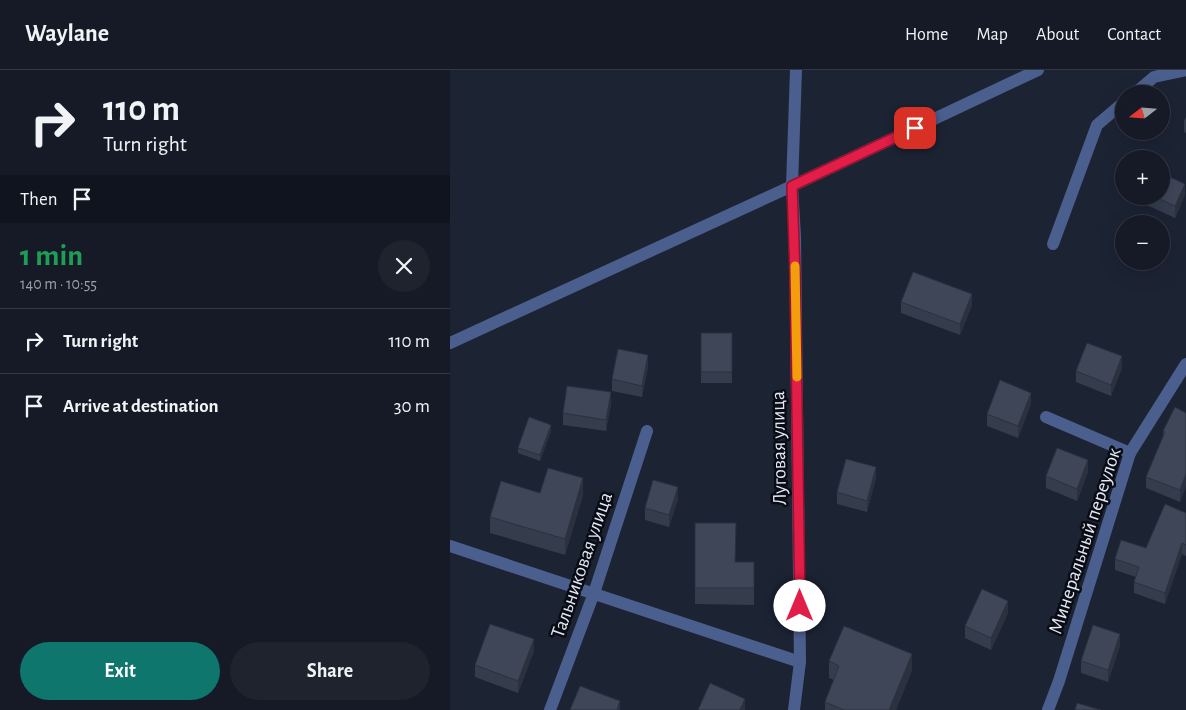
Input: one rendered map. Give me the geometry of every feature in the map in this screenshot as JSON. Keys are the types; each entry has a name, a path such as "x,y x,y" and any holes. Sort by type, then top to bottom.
{"street":[{"name":"Луговая улица","path":"794,710 800,662 795,246 792,186 796,70"},
{"path":"450,343 792,186 1038,70"},
{"path":"1145,85 1154,77 1186,70"},
{"path":"1053,244 1097,125 1115,110"},
{"name":"Минеральный переулок","path":"1048,710 1130,453 1186,364"},
{"path":"1046,418 1130,453"},
{"name":"Тальниковая улица","path":"550,710 594,593 647,431"},
{"path":"450,546 800,662"}],"building":[{"path":"1170,177 1185,184 1175,206 1170,204"},
{"path":"913,272 972,294 960,324 901,302"},
{"path":"701,333 732,333 732,372 701,372"},
{"path":"1087,343 1122,356 1111,385 1076,371"},
{"path":"618,349 648,355 642,386 612,379"},
{"path":"1000,380 1031,393 1018,426 987,414"},
{"path":"567,386 611,392 606,420 563,413"},
{"path":"1175,407 1186,413 1186,474 1180,490 1146,477 1165,432 1163,431"},
{"path":"529,417 551,425 540,455 518,448"},
{"path":"1057,448 1088,460 1077,489 1046,476"},
{"path":"846,459 876,467 867,501 837,492"},
{"path":"548,468 583,478 565,539 490,517 501,481 540,493"},
{"path":"653,480 678,487 669,515 645,508"},
{"path":"1165,504 1186,513 1186,545 1182,543 1165,593 1134,582 1139,567 1115,559 1121,540 1146,548"},
{"path":"695,523 736,523 735,562 754,562 754,588 695,588"},
{"path":"982,589 1008,601 991,638 965,626"},
{"path":"490,624 534,639 518,681 475,665"},
{"path":"1093,625 1120,634 1108,670 1081,661"},
{"path":"844,626 912,654 889,710 844,710 825,702 839,666 829,661"},
{"path":"710,683 745,699 740,710 698,710"},
{"path":"580,686 620,701 617,710 570,710"},
{"path":"1077,703 1101,710 1075,710"}],"slow traffic":[{"path":"795,266 797,377"}],"route":[{"path":"800,606 792,186 915,128"}]}
